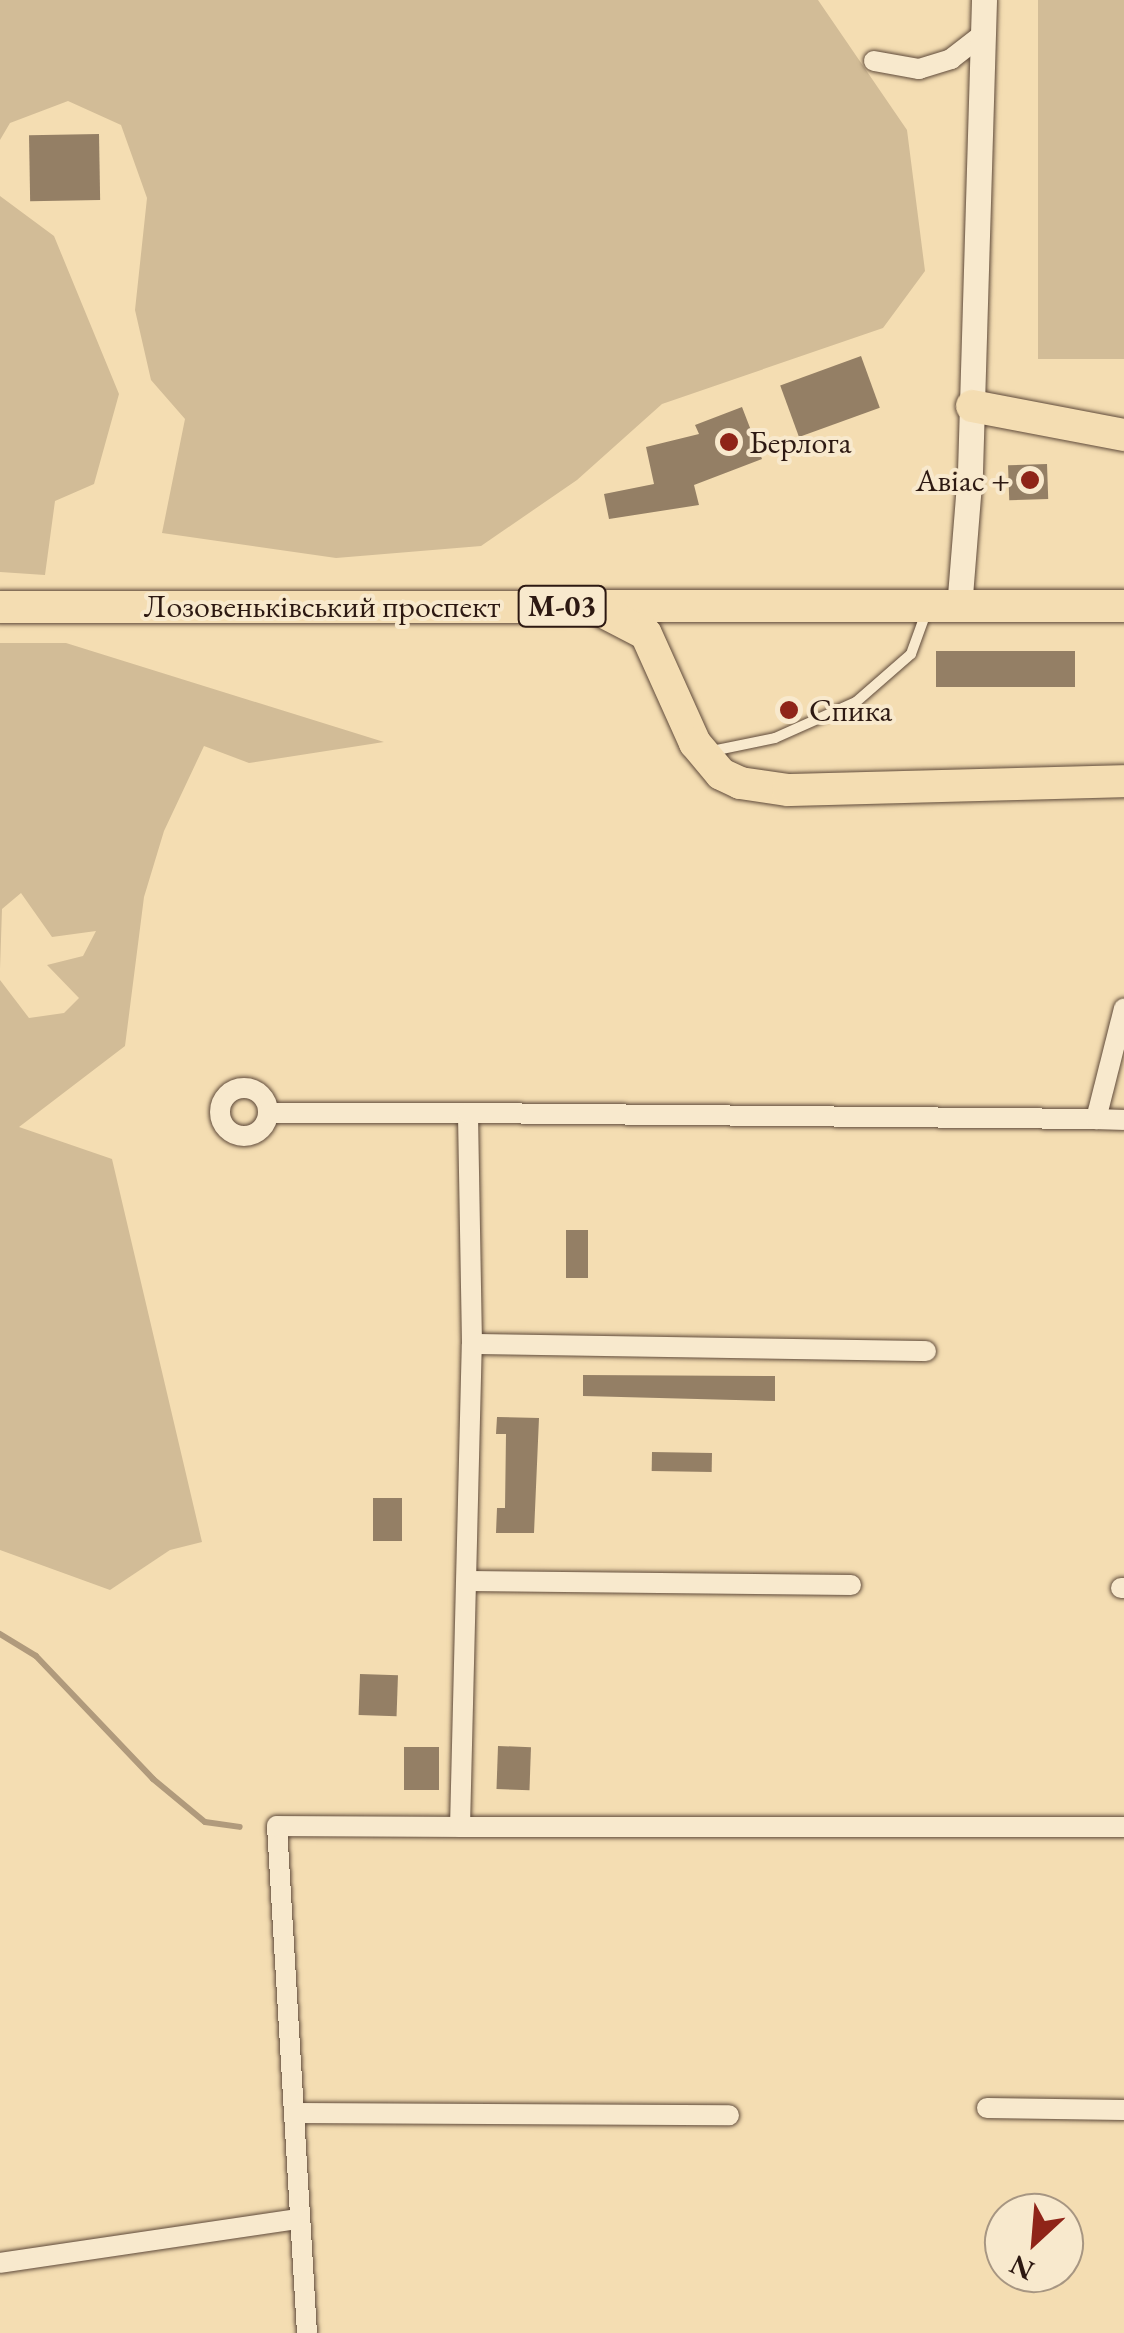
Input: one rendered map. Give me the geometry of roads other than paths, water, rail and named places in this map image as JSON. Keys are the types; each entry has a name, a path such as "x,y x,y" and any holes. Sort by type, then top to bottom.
{"highway":[{"path":"972,406 1124,435"},
{"path":"592,606 646,634 702,754 740,783 788,790 1124,781"},
{"name":"Лозовеньківський проспект","path":"0,607 1124,606"}],"street":[{"path":"944,608 972,406 984,0"},
{"path":"874,61 918,69 951,58 983,34"},
{"path":"1096,1120 1124,1008"},
{"path":"268,1113 1124,1120"},
{"path":"460,1827 472,1344 468,1113"},
{"path":"472,1344 926,1351"},
{"path":"468,1580 851,1585"},
{"path":"308,2333 297,2219 295,2113 277,1826 1124,1827"},
{"path":"986,2108 1124,2110"},
{"path":"295,2113 729,2115"},
{"path":"0,2263 297,2219"}],"lane":[{"path":"702,754 775,738 856,702 910,654 944,608"}],"waterway":[{"path":"0,1634 36,1656 153,1779 205,1822 240,1827"}],"place":[{"name":"Берлога","path":"729,442"},
{"name":"Авiас +","path":"1030,480"},
{"name":"Спика","path":"789,710"}]}
